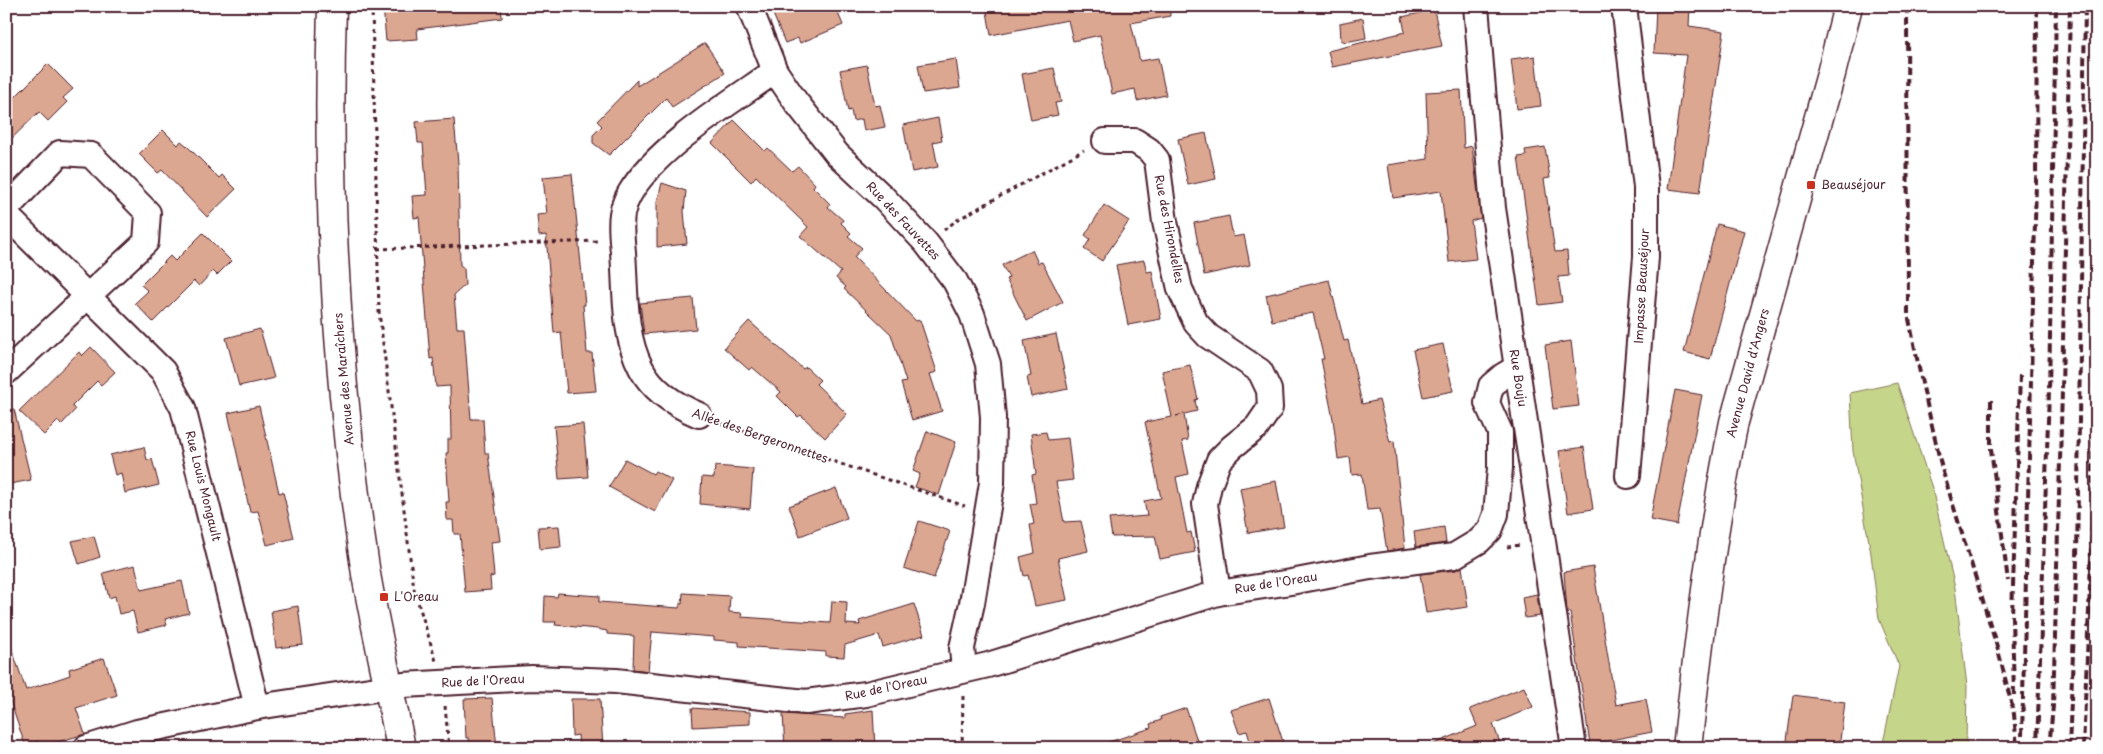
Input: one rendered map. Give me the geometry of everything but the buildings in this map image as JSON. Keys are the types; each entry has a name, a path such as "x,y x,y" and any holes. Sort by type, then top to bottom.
{"street":[{"name":"Avenue des Maraîchers","path":"332,6 330,163 340,350 352,476 367,576 402,748"},
{"name":"Rue des Fauvettes","path":"749,6 775,71 796,102 837,154 884,198 926,243 955,281 972,314 988,364 993,418 992,483 972,603 962,648 964,670"},
{"name":"Rue Bouju","path":"1476,6 1493,208 1574,748"},
{"name":"Impasse Beauséjour","path":"1624,6 1646,197 1646,257 1628,476"},
{"name":"Avenue David d'Angers","path":"1687,748 1699,638 1721,487 1734,422 1831,74 1848,6"},
{"name":"Allée des Bergeronnettes","path":"699,415 678,406 659,392 641,369 632,346 627,310 622,214 630,193 656,161 716,112 775,71"},
{"name":"Rue des Hirondelles","path":"1105,141 1135,140 1149,150 1156,160 1165,222 1180,289 1196,323 1208,336 1260,371 1269,390 1270,408 1257,427 1219,460 1205,504 1218,593"},
{"path":"6,209 60,153 91,155 148,213 146,242 6,372"},
{"name":"Rue Louis Mongault","path":"6,215 163,371 183,408 257,707"},
{"name":"Rue de l'Oreau","path":"86,748 137,732 257,707 390,687 442,683 532,678 616,681 806,702 866,694 988,665 1218,593 1370,567 1454,556 1479,541 1490,530 1496,514 1500,468 1500,432 1487,403 1491,386 1516,368"}],"path":[{"path":"372,6 378,312 414,589 442,683 449,748"},
{"path":"926,243 957,220 1101,141 1105,141"},
{"path":"377,249 622,240"},
{"name":"Allée des Bergeronnettes","path":"699,415 987,514"},
{"path":"1503,548 1528,544"},
{"path":"962,748 964,670"}],"green space":[{"path":"1897,383 1932,488 1955,588 1967,686 1966,748 1882,748 1899,666 1879,619 1871,554 1853,451 1850,393"}],"railway":[{"path":"1907,6 1908,314 1942,469 1998,650 2014,714 2017,748"},
{"path":"2022,736 2036,182 2037,6"},
{"path":"2037,748 2049,391 2056,6"},
{"path":"2049,748 2053,706 2062,391 2070,6"},
{"path":"2069,748 2077,559 2085,6"},
{"path":"2083,748 2091,564 2097,236"},
{"path":"2014,695 2012,616 2020,375"},
{"path":"1991,400 1991,449 2008,581"}],"place":[{"name":"Beauséjour","path":"1811,185"},
{"name":"L'Oreau","path":"384,597"}]}
